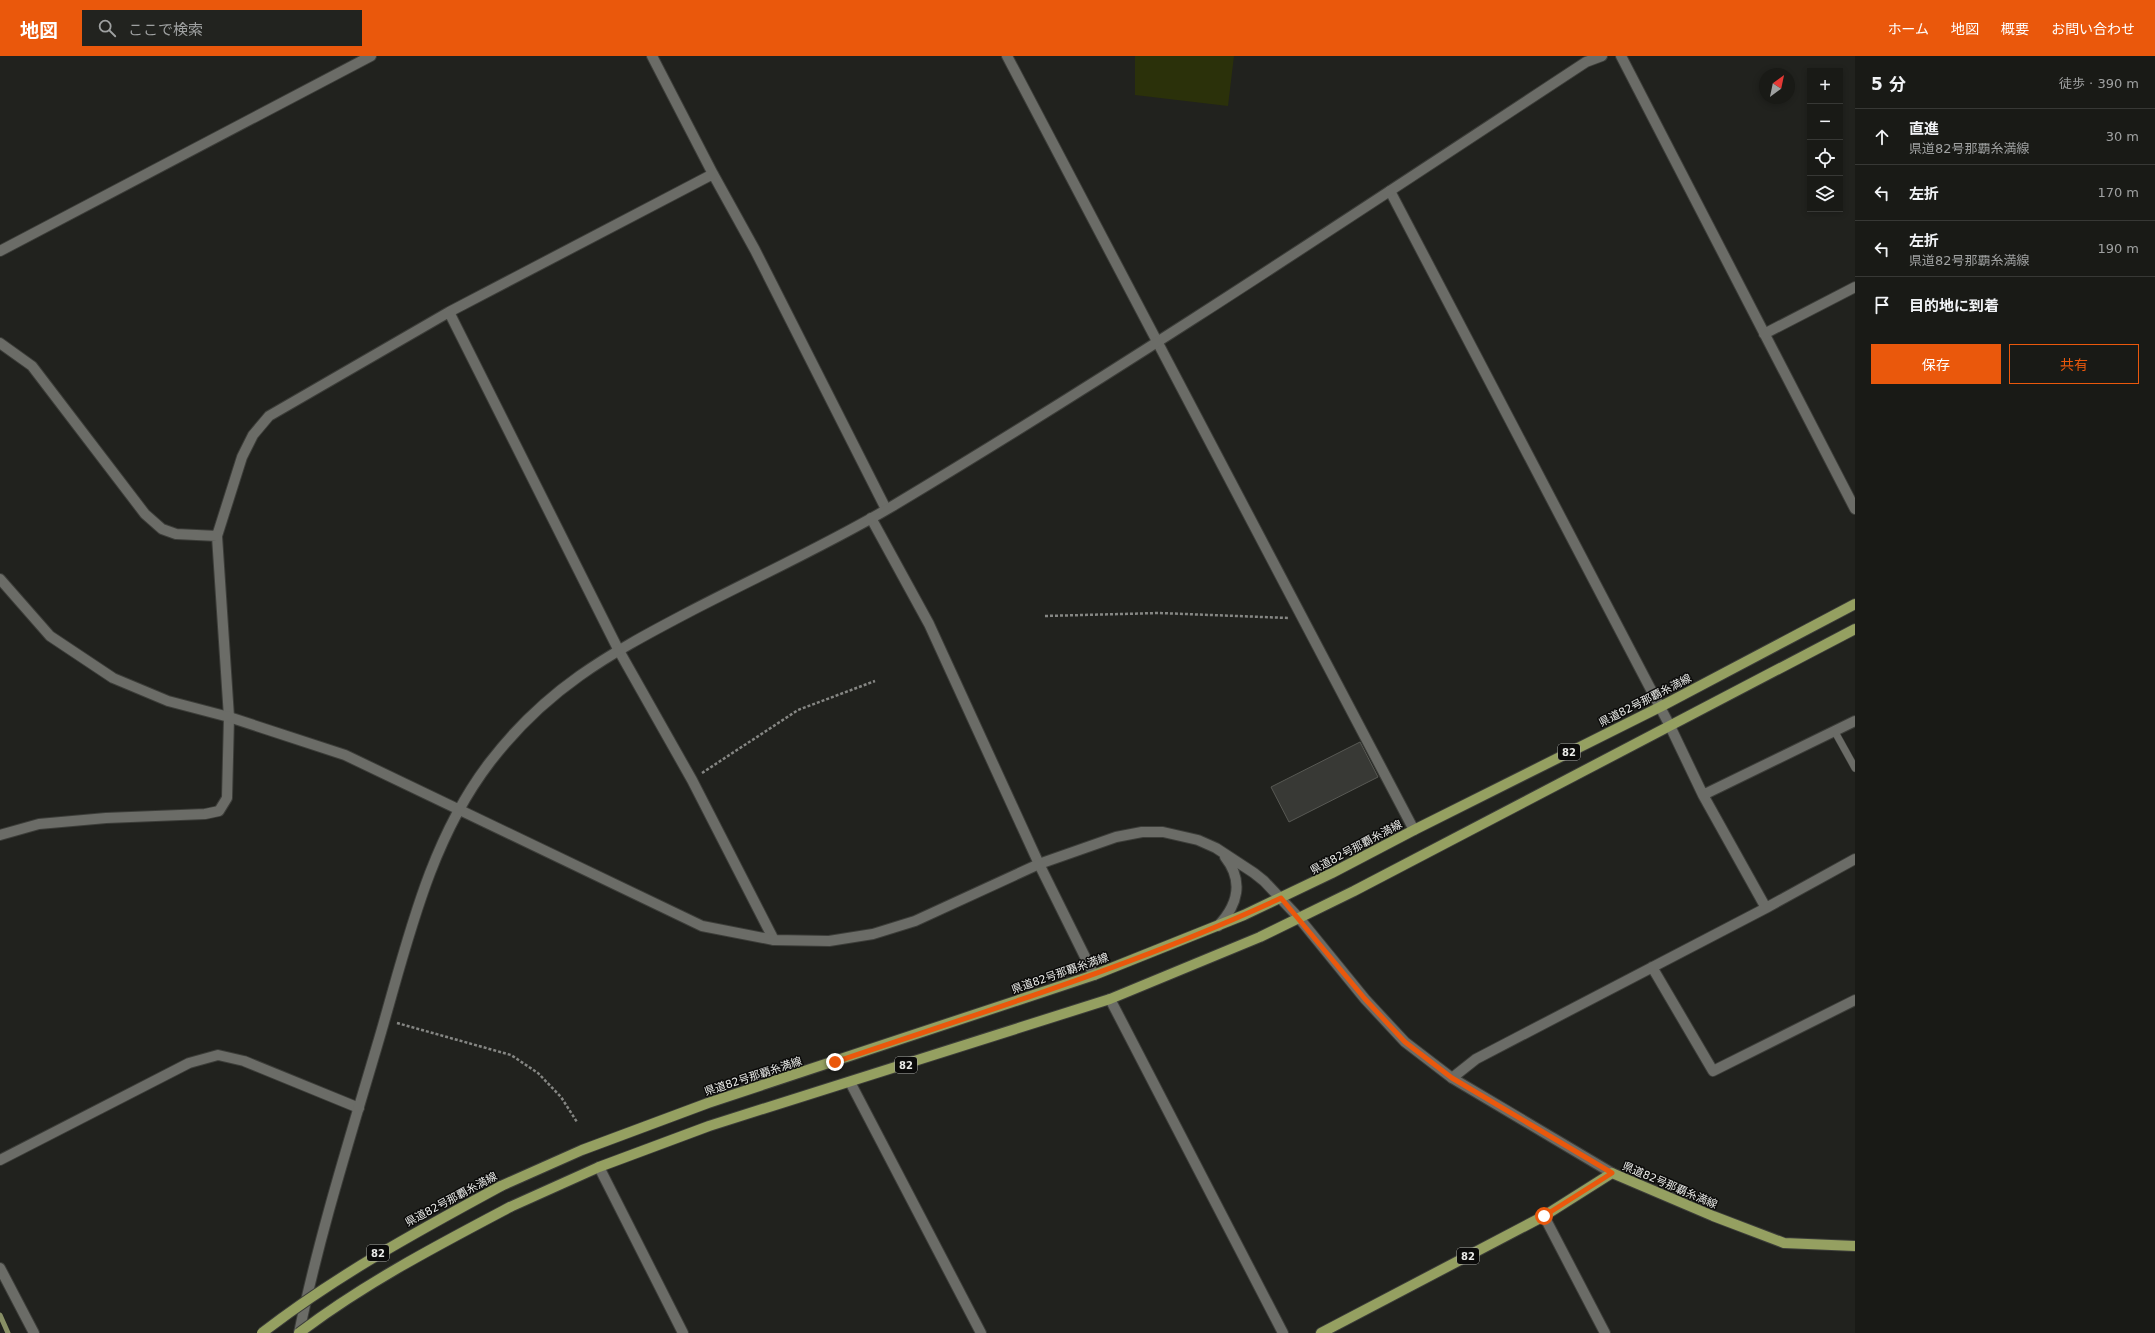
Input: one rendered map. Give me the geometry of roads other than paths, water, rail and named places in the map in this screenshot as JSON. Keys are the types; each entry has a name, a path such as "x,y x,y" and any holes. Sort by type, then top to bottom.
{"main road":[{"name":"県道82号那覇糸満線","path":"262,1333 366,1260 501,1186 582,1150 708,1103 1094,975 1218,926 1281,898 1660,707 1855,604"},
{"name":"82","path":"299,1333 355,1293 405,1263 510,1207 599,1167 709,1126 1110,999 1260,937 1855,629"},
{"name":"県道82号那覇糸満線","path":"1321,1333 1544,1216 1612,1173 1713,1216 1784,1244 1855,1246"}],"street":[{"path":"0,251 371,56"},
{"path":"652,56 713,174 755,250 886,509"},
{"path":"1007,56 1157,344 1414,830"},
{"path":"299,1333 309,1287 359,1108 416,913 439,850 458,810 489,763 536,709 575,678 618,649 871,518 1157,344 1586,62 1602,56"},
{"path":"1622,56 1855,509"},
{"path":"0,835 39,824 106,818 205,814 219,811 227,798 229,717 217,536 242,457 253,435 270,416 449,312 713,174"},
{"path":"1390,191 1670,726 1703,795 1766,908"},
{"path":"1764,334 1855,287"},
{"path":"449,312 618,649 692,780 774,940"},
{"path":"0,343 32,366 145,514 162,529 176,534 217,536"},
{"path":"871,518 929,624 1039,864 1094,975"},
{"path":"0,579 50,636 113,678 168,701 229,717 345,755 702,926 774,940 829,941 873,934 915,921 1039,864 1090,844 1116,836 1142,832 1163,832 1198,840 1216,848 1254,873 1281,898 1365,999 1405,1042 1452,1078 1612,1173"},
{"path":"1703,795 1855,721"},
{"path":"1216,848 1233,866 1238,881 1238,892 1232,908 1218,926"},
{"path":"1452,1078 1476,1059 1766,908 1855,859"},
{"path":"1652,967 1713,1071 1855,1000"},
{"path":"1110,999 1283,1333"},
{"path":"0,1160 189,1063 218,1055 244,1061 359,1108"},
{"path":"850,1082 981,1333"},
{"path":"599,1167 683,1333"},
{"path":"1544,1216 1605,1333"},
{"path":"0,1268 34,1333"}],"lane":[{"path":"1835,732 1855,768"}],"waterway":[{"path":"0,1315 8,1333"}]}
